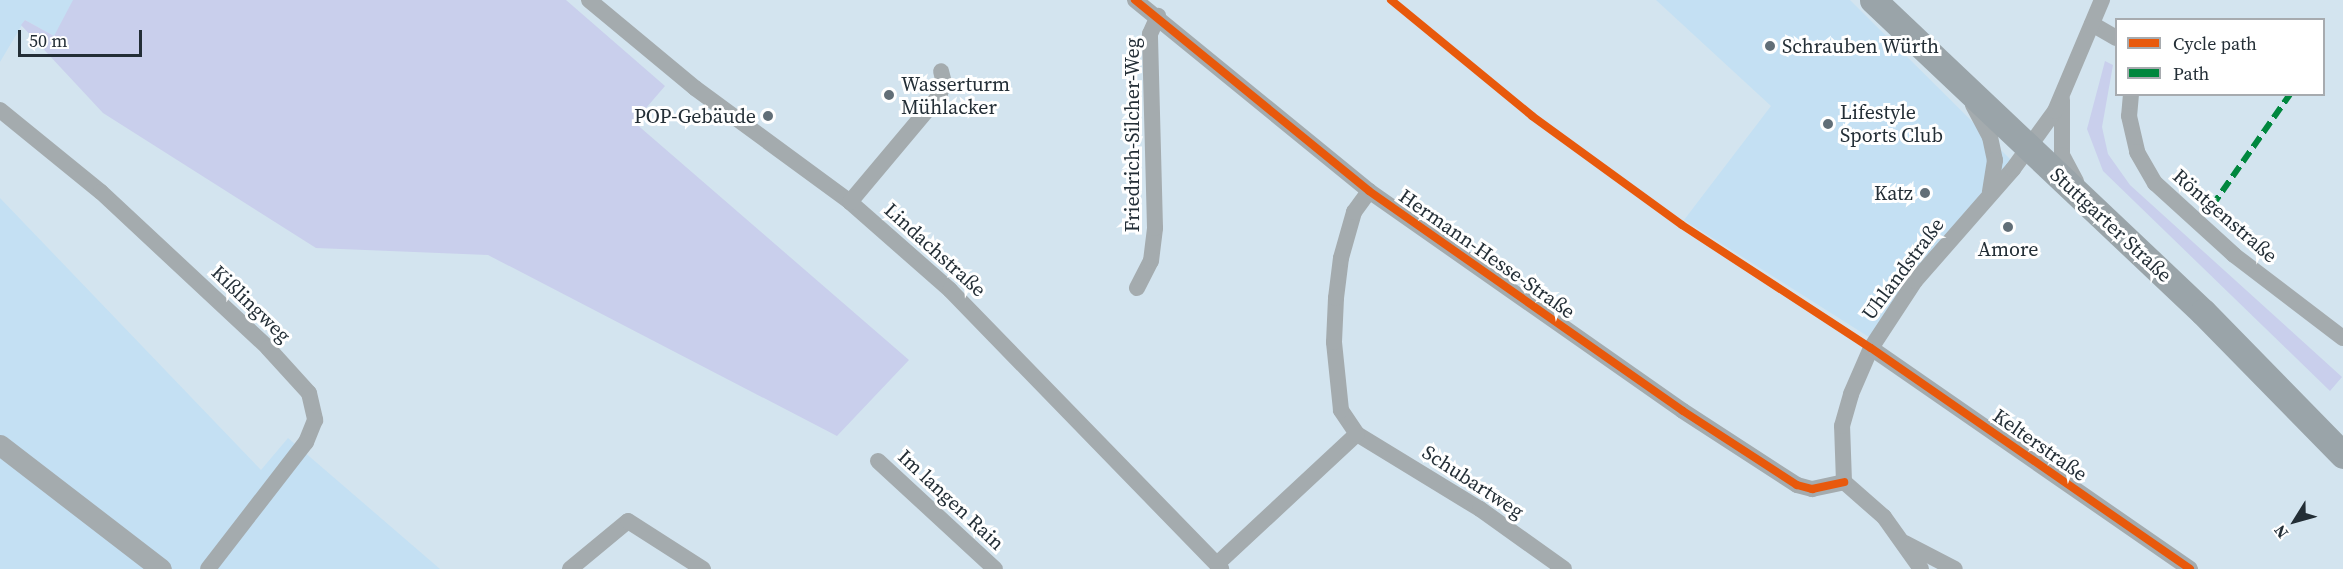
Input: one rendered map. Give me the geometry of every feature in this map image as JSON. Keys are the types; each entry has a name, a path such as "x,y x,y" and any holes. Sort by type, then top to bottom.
{"main road":[{"name":"Stuttgarter Straße","path":"1873,0 2203,312 2343,454"}],"street":[{"name":"Lindachstraße","path":"589,0 686,81 850,202 973,311 1219,567"},
{"name":"Hermann-Hesse-Straße","path":"1135,0 1158,16 1369,192 1683,411 1797,485 1812,489 1844,482"},
{"path":"2096,211 2062,155 2062,99 2102,0"},
{"name":"Friedrich-Silcher-Weg","path":"1137,288 1150,261 1155,228 1150,34 1158,16"},
{"path":"2092,24 2115,37"},
{"path":"1947,70 1990,137 1995,160 1990,193"},
{"path":"850,202 939,96 944,83 941,71"},
{"name":"Röntgenstraße","path":"2131,96 2129,116 2137,152 2155,183 2234,255 2343,338"},
{"name":"Uhlandstraße","path":"1844,482 1842,426 1851,394 1871,348 1915,280 2030,148 2062,99"},
{"name":"Kißlingweg","path":"0,110 102,192 268,348 309,393 315,420 306,442 208,569"},
{"path":"1219,567 1357,434 1341,410 1334,342 1335,298 1341,258 1354,212 1369,192"},
{"name":"Kelterstraße","path":"1871,348 2190,569"},
{"name":"Schubartweg","path":"1357,434 1480,509 1564,569"},
{"path":"0,445 161,569"},
{"name":"Im langen Rain","path":"878,461 994,569"},
{"path":"1844,482 1884,517 1921,569"},
{"path":"570,569 628,521 703,569"},
{"path":"1904,543 1955,569"}],"shaded area":[{"path":"0,0 75,1 54,36 25,20 0,62"},
{"path":"73,0 566,0 665,86 634,122 909,360 837,436 488,255 316,248 103,113 21,25 25,20 54,36"},
{"path":"1656,0 1850,0 2013,162 1872,339 1684,220 1771,106"},
{"path":"2105,61 2113,65 2102,127 2108,154 2130,185 2342,377 2330,391 2103,171 2087,129"},
{"path":"0,198 261,470 288,438 440,569 0,569"}],"marked path":[{"path":"2212,206 2289,96"}],"cycle path":[{"path":"1135,0 1369,191 1683,411 1797,485 1812,489 1844,482"},
{"path":"1391,0 1532,116 1682,225 1871,348 2190,569"}],"place":[{"name":"Schrauben Würth","path":"1770,46"},
{"name":"Wasserturm Mühlacker","path":"889,95"},
{"name":"POP-Gebäude","path":"768,116"},
{"name":"Lifestyle Sports Club","path":"1828,124"},
{"name":"Katz","path":"1925,193"},
{"name":"Amore","path":"2008,227"}]}
